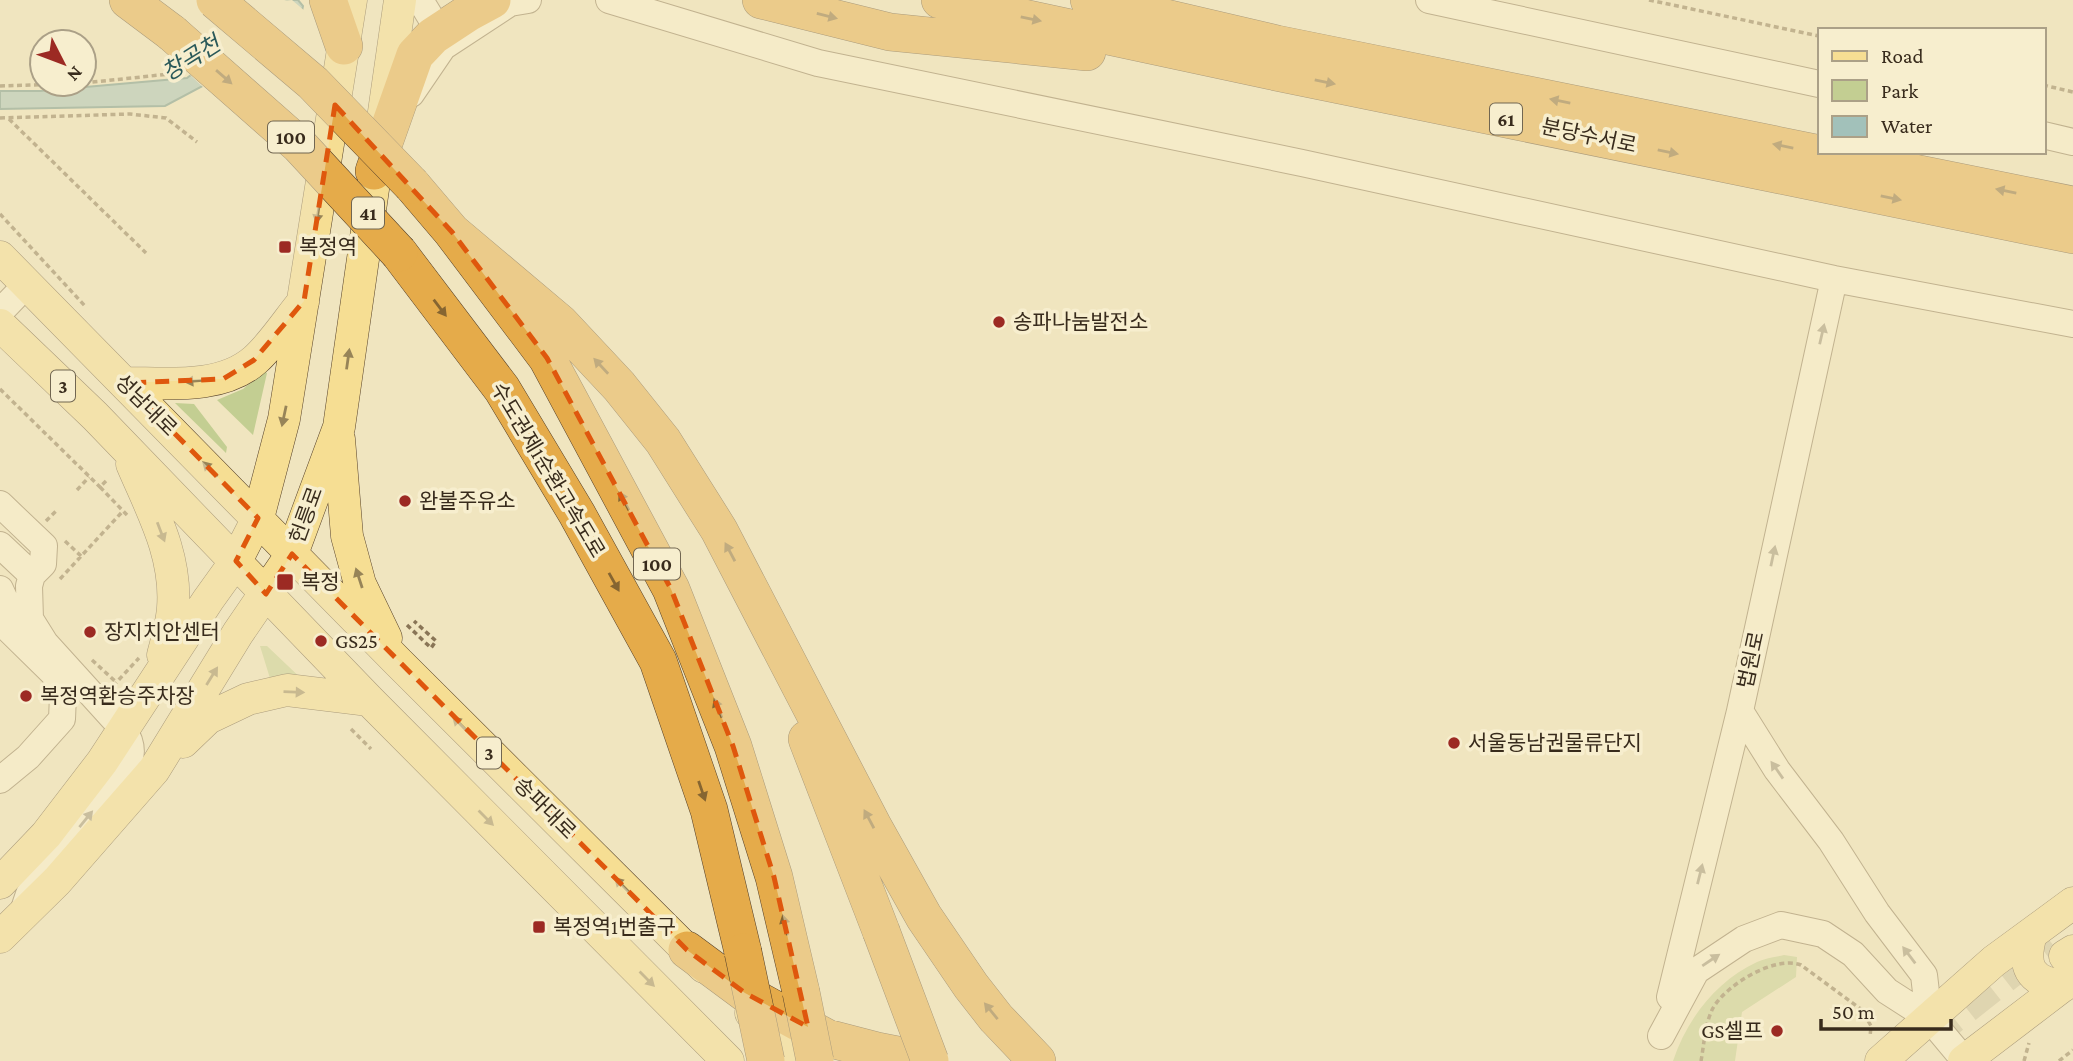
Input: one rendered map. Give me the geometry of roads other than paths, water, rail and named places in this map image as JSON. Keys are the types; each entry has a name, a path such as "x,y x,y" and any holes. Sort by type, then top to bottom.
{"highway":[{"name":"수도권제1순환고속도로","path":"128,0 172,33 299,145 399,253 502,389 577,514 658,661 709,810 766,1061"},
{"name":"100","path":"215,0 313,83 412,185 452,232 547,358 671,589 737,759 774,877 815,1061"},
{"path":"328,0 344,46"},
{"path":"374,171 415,55 433,36 492,0"},
{"path":"761,0 890,32 1274,57"},
{"name":"분당수서로","path":"940,0 1274,57 2073,205"},
{"name":"분당수서로","path":"1089,0 1274,57 2073,235"},
{"path":"1152,0 1274,57"},
{"path":"452,232 560,323 642,413 697,492 873,826 924,917 984,1003 1037,1061"},
{"path":"756,601 929,1061"},
{"path":"687,950 745,993 827,1038 929,1061"}],"main road":[{"path":"0,883 46,835 102,762 236,561 258,518 284,419 351,0"},
{"name":"헌릉로","path":"11,926 85,852 154,770 238,633 292,554 338,427 400,0"},
{"name":"성남대로","path":"8,269 125,383 292,554"},
{"path":"125,383 183,383 223,379 254,360 304,301"},
{"name":"성남대로","path":"0,325 125,447 266,594"},
{"path":"338,427 346,536 360,584 398,662"},
{"path":"125,447 163,536 173,568 173,609 159,676"},
{"name":"송파대로","path":"292,554 800,1061"},
{"name":"3","path":"266,594 728,1061"},
{"path":"154,770 208,718 248,699 287,690 369,700"},
{"path":"1965,1061 2061,953 2073,902"},
{"path":"1875,1054 1929,1018 1994,961 2061,953"}],"street":[{"path":"392,53 426,9 445,14 468,0"},
{"path":"392,120 443,47 510,3 528,0"},
{"path":"609,0 818,63 1302,163 1835,279 2073,324"},
{"path":"1429,0 1818,84"},
{"path":"2045,135 2073,142"},
{"path":"0,312 8,269"},
{"name":"법원로","path":"1835,279 1741,711 1777,770 1831,841 1877,913 1924,975 1929,1018"},
{"path":"0,504 44,546 43,564 32,575 27,599 30,619 45,643 123,729 130,739 132,750 123,775 34,884 11,926"},
{"path":"0,545 32,575"},
{"path":"0,589 29,651"},
{"path":"0,621 54,674 62,695 62,719 28,757 0,780"},
{"path":"1741,711 1661,1036 1696,971 1744,939 1781,925 1824,934 1853,954 1887,991 1929,1018 1965,1061"}],"water":[{"path":"298,0 303,6 297,36 165,106 0,109 0,91 28,91 28,98 98,98 98,86 187,78 282,3"}],"tunnel":[{"path":"1928,1037 2050,941"}],"place":[{"name":"복정역","path":"285,247"},
{"name":"송파나눔발전소","path":"999,322"},
{"name":"완불주유소","path":"405,501"},
{"name":"복정","path":"285,582"},
{"name":"장지치안센터","path":"90,632"},
{"name":"GS25","path":"321,641"},
{"name":"복정역환승주차장","path":"26,696"},
{"name":"서울동남권물류단지","path":"1454,743"},
{"name":"복정역1번출구","path":"539,927"},
{"name":"GS셀프","path":"1777,1031"}],"water label":[{"name":"창곡천","path":"191,58"}]}
